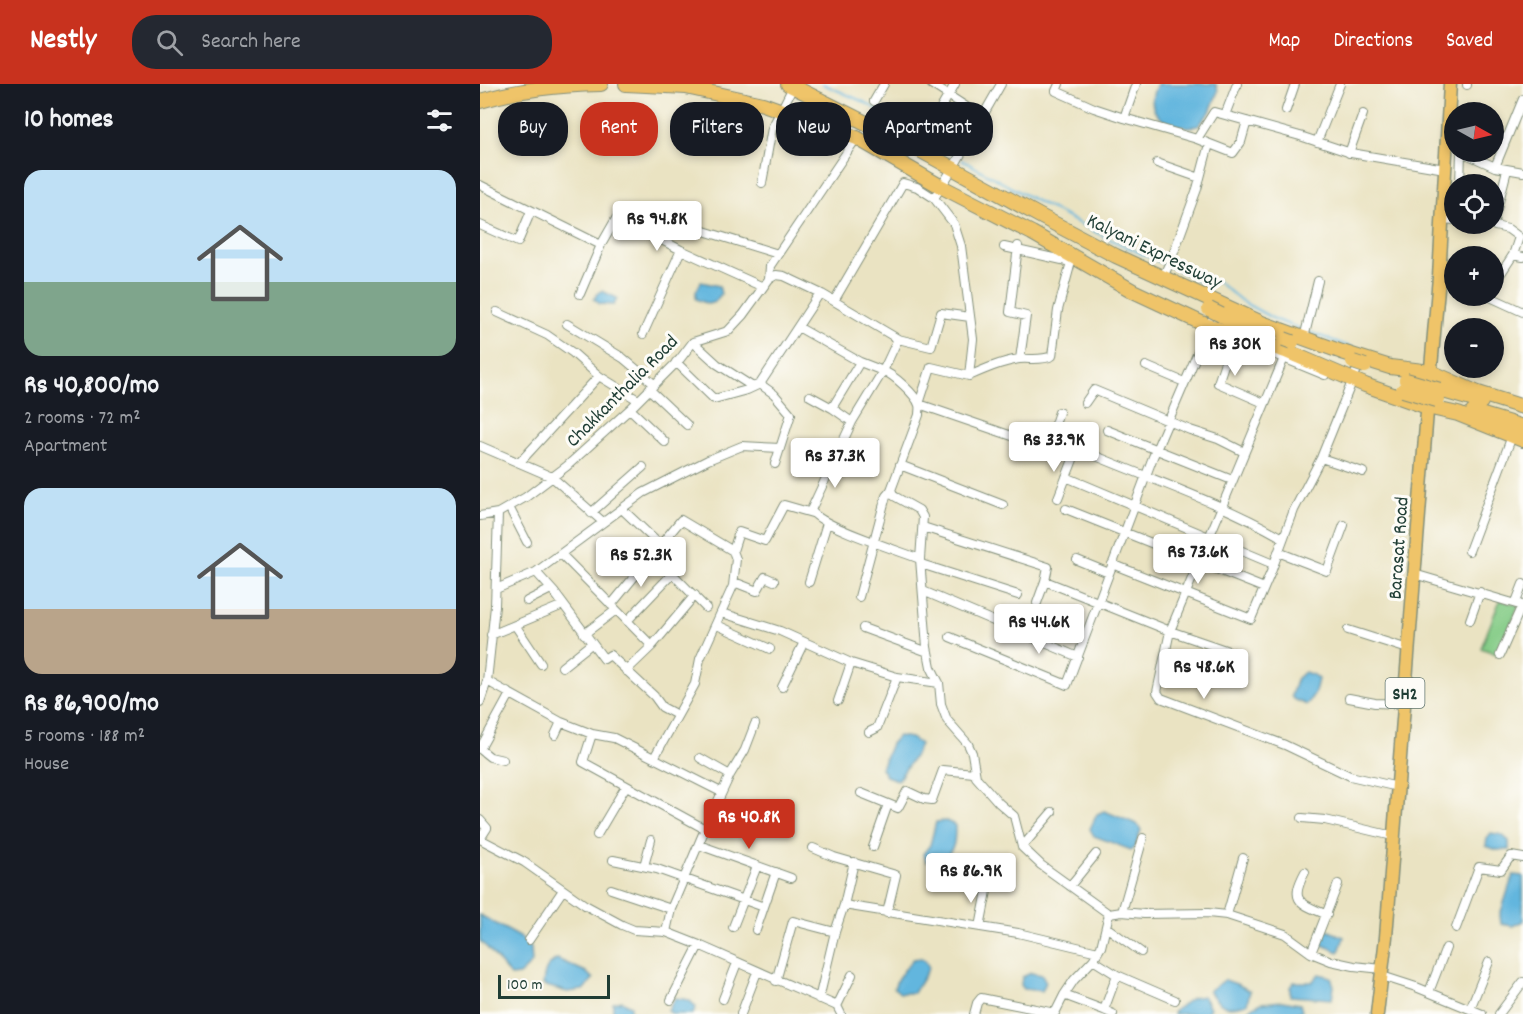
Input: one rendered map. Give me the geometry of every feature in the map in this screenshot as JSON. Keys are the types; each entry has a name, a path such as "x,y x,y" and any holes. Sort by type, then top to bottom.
{"highway":[{"path":"480,100 512,91 551,86 601,84"},
{"path":"626,84 686,87 763,104 776,113"},
{"name":"Kalyani Expressway","path":"792,85 863,120"},
{"path":"851,137 937,192 1032,233 1070,259 1133,291 1293,341 1356,371 1523,427"},
{"name":"Kalyani Expressway","path":"930,156 1044,219 1165,274 1212,317"},
{"path":"1044,219 1045,228 1212,317"},
{"path":"1032,233 1041,231 1129,279 1212,317"},
{"path":"1356,371 1390,367 1431,372 1478,393 1523,407"},
{"path":"1356,371 1404,385 1435,399 1458,414 1517,438"},
{"path":"1435,399 1523,414"}],"main road":[{"name":"Barasat Road","path":"1450,84 1450,102"},
{"name":"Barasat Road","path":"1377,1014 1398,787 1414,574 1435,399 1431,372 1447,162"}],"street":[{"path":"874,101 884,84"},
{"path":"931,84 958,102"},
{"path":"945,102 955,84"},
{"path":"991,102 1001,84"},
{"path":"1059,84 1056,92 1094,108 1197,139 1233,153 1241,142 1246,121"},
{"path":"1124,118 1136,84"},
{"path":"1225,115 1237,84"},
{"path":"1286,110 1295,84"},
{"path":"1317,142 1340,84"},
{"path":"785,102 792,85"},
{"path":"699,94 776,114"},
{"path":"1496,168 1523,99"},
{"path":"1197,139 1214,112 1300,136 1350,153 1445,170"},
{"path":"1350,153 1363,114"},
{"path":"762,183 772,128 776,121"},
{"path":"769,279 770,266 863,130"},
{"path":"1165,274 1200,178 1209,144"},
{"path":"937,192 960,156"},
{"path":"1483,162 1496,168 1523,172"},
{"path":"1157,163 1200,178"},
{"path":"1504,182 1507,170"},
{"path":"834,301 903,183 937,192 954,224 961,246 973,339 969,376"},
{"path":"480,186 601,245"},
{"path":"480,225 518,242 531,210"},
{"path":"580,294 601,245 617,217 681,250 762,287"},
{"path":"1504,227 1519,237 1513,255 1504,269"},
{"path":"694,228 778,254"},
{"path":"859,597 886,496 891,490 917,420 919,404 931,367 969,376 992,366 1020,359 1045,359 1052,356 1058,310 1070,259 1004,247"},
{"path":"1018,248 1010,312 1026,316 1020,359"},
{"path":"642,334 681,250"},
{"path":"1513,255 1523,257"},
{"path":"769,279 776,275 784,276 820,293 898,339 932,347 941,313 970,317"},
{"path":"1439,277 1444,278"},
{"name":"Chakkanthalia Road","path":"480,516 498,513 526,497 552,477 630,409 693,342 728,331 743,315 769,279"},
{"path":"1318,281 1264,404 1170,631 1157,692 1161,698 1284,745 1350,776 1398,787"},
{"path":"676,362 714,399 756,386 820,293"},
{"path":"1504,303 1523,312"},
{"path":"497,312 547,335 573,353 599,376 638,400"},
{"path":"950,637 1067,685 1110,568 1156,449 1212,317 1233,338 1293,341 1356,371 1321,458 1294,510 1251,619 1185,593 1110,568 1077,560"},
{"path":"567,324 623,358 687,425"},
{"path":"798,327 860,362 890,373 919,404 1046,450 1059,412"},
{"path":"1233,338 1218,383 1264,404"},
{"path":"812,513 811,510 852,422 883,371 898,339"},
{"path":"693,342 717,364 774,394 791,414 774,464"},
{"path":"832,408 860,362"},
{"path":"1146,366 1184,382"},
{"path":"520,462 599,376"},
{"path":"1085,403 1094,390 1218,439 1244,452"},
{"path":"810,396 852,422"},
{"path":"630,409 665,442"},
{"path":"1107,430 1232,480"},
{"path":"1469,552 1517,438"},
{"path":"480,446 552,477 603,522"},
{"path":"496,589 536,572 643,493 708,460 742,446 780,448"},
{"path":"1091,454 1261,525 1283,538"},
{"path":"1058,498 1074,457"},
{"path":"1321,458 1363,472"},
{"path":"900,465 1003,505"},
{"path":"591,513 643,467"},
{"path":"1066,477 1274,564"},
{"path":"891,490 894,496 918,510 923,517 920,561 928,652 931,667 939,683 941,704 946,720 969,744 974,773 987,790 1014,816 1022,847 1041,865 1109,914 1122,912 1227,915 1285,934 1311,953 1382,973 1482,1014"},
{"path":"654,758 695,684 700,659 717,625 734,582 736,559 733,551 739,532 765,541 784,505 812,513 828,523 920,561 1018,595"},
{"path":"509,507 527,542"},
{"path":"622,509 660,545"},
{"path":"1066,509 1264,588"},
{"path":"480,702 487,681 496,589 498,513"},
{"path":"585,634 614,607 681,520 733,551"},
{"path":"809,582 828,523"},
{"path":"1278,552 1326,571 1344,525"},
{"path":"923,527 1048,567 1046,581 1037,603"},
{"path":"653,554 706,608"},
{"path":"562,555 652,646"},
{"path":"536,572 604,659 610,655 654,696 662,707 677,715"},
{"path":"627,621 673,573"},
{"path":"1414,574 1520,604"},
{"path":"734,582 757,591 765,577 774,580"},
{"path":"1046,581 1170,631 1237,654"},
{"path":"1500,655 1520,604 1523,584"},
{"path":"527,601 551,589"},
{"path":"923,591 1078,657"},
{"path":"1470,620 1480,592"},
{"path":"626,671 652,646 695,595"},
{"path":"491,635 563,605"},
{"path":"722,613 780,631 851,663 897,677 939,683"},
{"path":"515,624 541,664"},
{"path":"717,625 770,649"},
{"path":"863,628 928,652"},
{"path":"1348,630 1408,649"},
{"path":"782,687 804,642"},
{"path":"562,667 591,644"},
{"path":"480,652 489,652"},
{"path":"838,701 851,663"},
{"path":"869,732 877,728 897,677"},
{"path":"487,681 561,722 592,734 608,736 721,792"},
{"path":"503,760 493,758 480,749 510,694"},
{"path":"1349,698 1375,703 1404,704"},
{"path":"555,735 561,722"},
{"path":"666,932 671,909 705,829 721,792 745,750 755,724"},
{"path":"592,734 583,762 705,829"},
{"path":"700,758 730,775"},
{"path":"861,793 898,808 907,791 932,801 943,770 974,773"},
{"path":"597,835 626,786"},
{"path":"873,847 888,804"},
{"path":"1022,847 1052,812"},
{"path":"1302,818 1325,820 1393,837"},
{"path":"480,820 487,828 480,839 524,862 585,905 633,930 666,932 819,999 839,1010 852,975"},
{"path":"1122,912 1143,838"},
{"path":"644,866 651,840"},
{"path":"699,845 791,878"},
{"path":"813,848 896,875 886,913"},
{"path":"1070,886 1096,854"},
{"path":"1456,928 1479,867 1501,870 1511,856 1523,858"},
{"path":"1227,915 1243,858"},
{"path":"614,860 685,878 764,907"},
{"path":"819,999 854,862"},
{"path":"733,927 757,866"},
{"path":"756,930 776,872"},
{"path":"1305,872 1297,887 1296,893 1299,899 1307,906 1327,915"},
{"path":"1311,953 1338,884"},
{"path":"980,927 988,886"},
{"path":"611,889 671,909"},
{"path":"529,940 564,890"},
{"path":"844,905 1018,933 1098,952"},
{"path":"974,1014 981,998 1055,1013 1074,980 1093,960 1101,947 1109,914"},
{"path":"776,981 793,921 835,932"},
{"path":"1106,927 1141,952"},
{"path":"671,1000 699,945"},
{"path":"1429,992 1446,948"},
{"path":"1093,960 1117,975 1175,1000"},
{"path":"1470,1009 1489,962"},
{"path":"723,999 737,963"},
{"path":"741,1014 757,972"},
{"path":"1104,1010 1117,975"},
{"path":"1499,1014 1523,981"},
{"path":"1064,995 1113,1014"}],"green space":[{"path":"1500,600 1519,605 1499,655 1481,648"}],"water":[{"path":"1157,84 1216,84 1218,91 1210,112 1198,126 1178,126 1161,118 1156,112 1153,95"},
{"path":"701,282 719,286 721,294 715,302 708,304 696,299 696,292"},
{"path":"602,291 617,298 614,305 600,304 594,299"},
{"path":"1305,672 1318,679 1315,692 1307,705 1291,696 1297,678"},
{"path":"898,736 911,738 920,744 898,780 886,776 881,768 891,744"},
{"path":"1104,811 1137,824 1141,830 1135,847 1131,850 1094,836 1090,829 1097,814"},
{"path":"946,821 955,825 953,846 939,862 927,862 923,854 930,845 936,822"},
{"path":"1491,833 1502,835 1509,841 1509,850 1497,850 1486,846 1487,838"},
{"path":"964,862 974,867 975,879 952,881 940,874 945,868"},
{"path":"1513,875 1523,876 1523,921 1513,926 1501,924 1500,915"},
{"path":"480,915 520,937 531,948 532,963 519,975 511,976 480,941"},
{"path":"1324,929 1344,937 1339,952 1318,943"},
{"path":"557,959 586,972 593,979 583,990 567,992 543,985 546,970"},
{"path":"913,959 925,960 929,968 914,993 900,993 894,988 898,978"},
{"path":"1031,973 1042,975 1046,982 1042,991 1024,989 1021,985 1022,977"},
{"path":"1319,974 1331,977 1334,986 1332,999 1290,996 1290,987 1294,982 1312,982"},
{"path":"1225,980 1250,991 1247,1004 1229,1007 1217,1001 1209,991"},
{"path":"1203,996 1210,1008 1206,1014 1173,1014 1192,998"},
{"path":"675,998 689,1000 696,1007 693,1014 673,1014 668,1011"},
{"path":"622,1001 631,1006 630,1014 613,1014 613,1003"},
{"path":"1282,1001 1300,1004 1302,1011 1293,1014 1254,1014 1249,1009 1262,1003"}],"waterway":[{"path":"823,84 866,103 957,157"},
{"path":"962,160 1105,237 1186,274 1200,283 1218,282 1243,302 1276,320 1359,350"}]}
